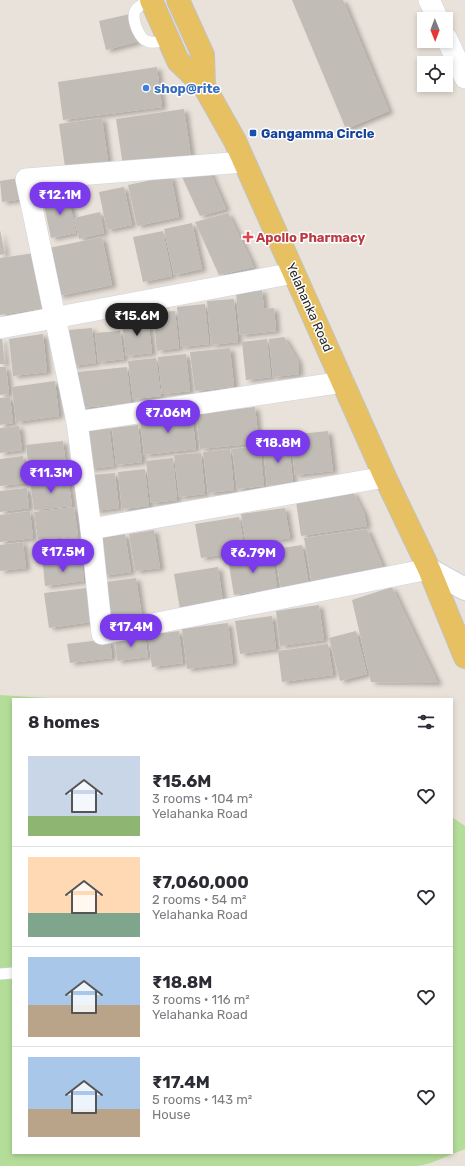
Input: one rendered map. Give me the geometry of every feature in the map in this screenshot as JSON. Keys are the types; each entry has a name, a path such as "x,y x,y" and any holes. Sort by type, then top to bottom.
{"main road":[{"path":"151,0 178,61 204,86"},
{"name":"Yelahanka Road","path":"178,0 203,55 204,86 235,141 429,570 465,657"},
{"name":"Yelahanka Road","path":"429,570 465,616"}],"street":[{"path":"429,0 435,12"},
{"path":"451,48 465,78"},
{"path":"244,162 26,179 77,422 91,529 102,634 429,570 465,589"},
{"path":"0,328 294,273"},
{"path":"77,422 343,382"},
{"path":"91,529 386,477"}],"lane":[{"path":"0,974 12,973"}],"green space":[{"path":"0,695 45,698 12,698 12,1154 453,1154 431,1163 418,1166 0,1166"},
{"path":"453,818 465,826 465,1149 453,1154"}],"building":[{"path":"292,0 343,0 389,111 346,129"},
{"path":"130,14 137,42 106,50 99,21"},
{"path":"157,67 162,107 63,120 58,82"},
{"path":"184,109 191,157 123,166 116,119"},
{"path":"102,118 108,161 65,167 59,124"},
{"path":"209,170 226,209 200,216 182,177"},
{"path":"171,176 179,217 137,226 128,185"},
{"path":"19,178 23,199 2,202 0,181"},
{"path":"124,187 132,225 107,230 99,192"},
{"path":"68,195 76,233 51,238 43,200"},
{"path":"100,212 104,233 79,239 74,218"},
{"path":"228,213 254,267 219,275 195,222"},
{"path":"192,223 202,269 174,275 164,229"},
{"path":"0,230 5,254 0,255"},
{"path":"163,231 172,276 143,282 133,237"},
{"path":"102,237 112,285 59,296 49,248"},
{"path":"35,253 44,308 0,315 0,258"},
{"path":"262,290 264,309 274,308 276,331 240,335 236,293"},
{"path":"234,299 238,342 211,345 207,301"},
{"path":"205,304 209,344 181,347 177,307"},
{"path":"175,311 179,348 157,351 153,313"},
{"path":"148,318 152,353 126,356 122,321"},
{"path":"92,328 96,363 72,366 68,330"},
{"path":"120,331 124,359 98,362 95,333"},
{"path":"43,334 47,372 13,376 9,339"},
{"path":"284,337 298,361 299,374 273,377 269,339"},
{"path":"0,339 2,339 5,364 0,364"},
{"path":"267,339 271,377 246,380 242,342"},
{"path":"230,348 234,387 195,391 190,352"},
{"path":"186,354 190,391 162,394 158,357"},
{"path":"156,358 161,396 133,399 128,361"},
{"path":"0,367 6,367 9,394 0,395"},
{"path":"127,367 131,403 80,408 77,372"},
{"path":"55,381 59,416 16,422 12,387"},
{"path":"10,397 13,423 0,425 0,398"},
{"path":"255,407 259,443 200,449 196,414"},
{"path":"192,414 196,449 144,455 140,419"},
{"path":"138,425 142,462 116,465 112,428"},
{"path":"19,426 22,450 0,453 0,428"},
{"path":"109,426 114,466 89,469 84,428"},
{"path":"328,431 333,471 295,475 290,435"},
{"path":"63,441 67,474 30,478 26,445"},
{"path":"289,443 293,483 267,486 263,446"},
{"path":"260,446 264,486 237,489 232,449"},
{"path":"230,449 234,490 208,493 203,452"},
{"path":"201,453 205,494 179,497 174,455"},
{"path":"23,456 27,483 0,486 0,459"},
{"path":"173,458 177,500 151,503 146,461"},
{"path":"145,469 149,506 122,509 118,472"},
{"path":"115,473 119,508 95,511 91,475"},
{"path":"68,477 72,506 34,510 30,481"},
{"path":"27,488 29,508 0,512 0,491"},
{"path":"353,492 364,513 367,526 301,536 296,501"},
{"path":"74,507 78,536 38,540 34,512"},
{"path":"285,508 290,538 246,544 241,514"},
{"path":"30,511 33,538 0,542 0,515"},
{"path":"239,517 245,551 201,558 195,524"},
{"path":"367,529 385,572 312,584 304,538"},
{"path":"154,530 160,568 135,571 129,534"},
{"path":"125,534 131,572 103,576 98,538"},
{"path":"77,537 79,558 40,563 38,542"},
{"path":"23,542 26,568 0,571 0,545"},
{"path":"302,545 309,586 281,590 275,549"},
{"path":"272,553 277,588 234,595 228,559"},
{"path":"82,561 84,581 45,586 43,565"},
{"path":"218,567 223,602 180,609 174,574"},
{"path":"136,578 142,617 112,621 106,582"},
{"path":"392,587 438,683 371,682 352,600"},
{"path":"86,588 91,622 49,628 44,593"},
{"path":"319,605 324,640 280,646 276,611"},
{"path":"272,616 276,649 240,654 235,621"},
{"path":"228,623 233,663 187,669 182,629"},
{"path":"179,631 183,663 152,667 148,635"},
{"path":"356,631 367,674 340,681 329,638"},
{"path":"145,634 148,657 117,661 115,638"},
{"path":"110,639 112,658 70,663 67,644"},
{"path":"328,644 333,675 282,682 278,651"}],"place":[{"name":"shop@rite","path":"146,88"},
{"name":"Gangamma Circle","path":"253,133"},
{"name":"Apollo Pharmacy","path":"248,237"}]}
